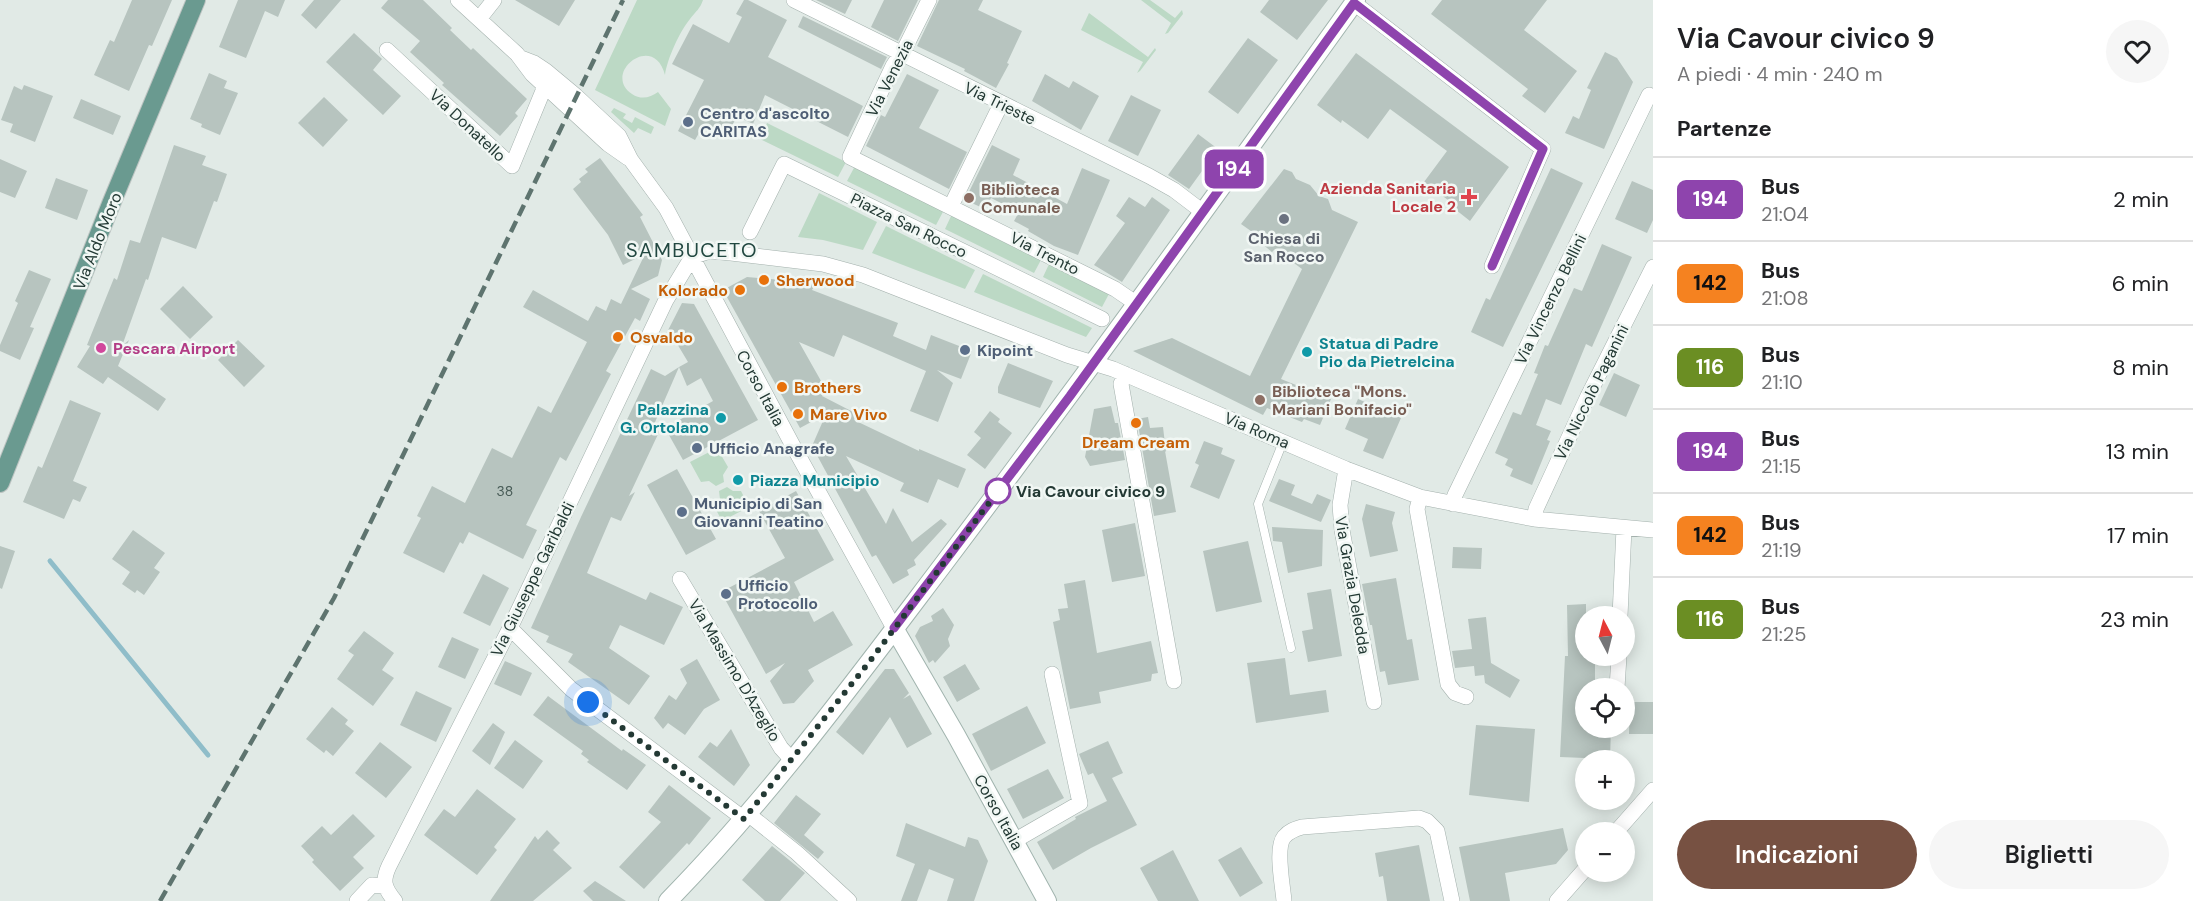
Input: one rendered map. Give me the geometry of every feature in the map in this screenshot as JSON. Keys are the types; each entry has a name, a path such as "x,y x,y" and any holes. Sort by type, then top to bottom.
{"main road":[{"name":"Via Aldo Moro","path":"0,483 111,204 196,0"}],"street":[{"name":"Corso Italia","path":"458,0 521,58 532,74 609,144 631,160"},
{"path":"479,19 494,0"},
{"name":"Via Trieste","path":"794,0 1174,190 1203,212"},
{"name":"Via Venezia","path":"850,157 893,66 929,0"},
{"path":"668,901 746,816 894,628 1094,364 1355,1 1543,149 1492,266"},
{"name":"Via Donatello","path":"387,50 512,166 545,86"},
{"name":"Corso Italia","path":"521,58 546,71 619,136 631,160 666,208 792,444 1047,901"},
{"name":"Via Vincenzo Bellini","path":"1453,504 1455,495 1649,95"},
{"path":"951,206 1001,104"},
{"name":"Via Trento","path":"850,157 1115,289 1137,304"},
{"name":"Piazza San Rocco","path":"750,232 784,164 1102,319"},
{"name":"Via Roma","path":"692,256 710,251 841,268 1125,374 1346,469 1420,497 1534,519 1653,530"},
{"name":"Via Giuseppe Garibaldi","path":"384,886 389,866 510,628 666,300 692,256"},
{"name":"Via Niccolò Paganini","path":"1534,519 1536,509 1588,396 1653,267"},
{"path":"1125,374 1120,384 1174,681"},
{"name":"Via Grazia Deledda","path":"1346,469 1340,505 1341,530 1374,702"},
{"path":"1420,497 1417,509 1448,684 1455,693 1466,697"},
{"path":"1620,606 1624,528"},
{"name":"Via Massimo D'Azeglio","path":"680,579 781,748 792,760"},
{"path":"510,628 571,689 797,853 849,901"},
{"path":"1014,841 1080,803 1052,674"},
{"path":"1625,822 1653,790"},
{"path":"1284,901 1280,849 1285,836 1293,830 1302,827 1419,818 1427,821 1437,831 1452,901"},
{"path":"1557,901 1575,881"},
{"path":"357,901 372,885 384,886 396,901"}],"lane":[{"path":"1283,442 1258,504 1291,648"}],"green space":[{"path":"637,0 703,0 678,38 668,61 665,75 659,62 651,56 642,56 633,60 626,67 623,76 624,85 635,96 645,98 658,92 671,109 665,126 595,90"},
{"path":"1141,0 1150,0 1175,18 1182,10 1183,14 1165,34 1171,23"},
{"path":"1089,13 1148,57 1155,48 1156,50 1140,71 1137,73 1143,62 1081,30"},
{"path":"614,108 626,114 623,118 632,123 635,117 654,127 651,134 638,128 634,133 611,112"},
{"path":"767,123 846,162 838,177 760,139"},
{"path":"855,166 944,210 936,225 847,181"},
{"path":"819,193 877,222 863,250 823,240 798,237"},
{"path":"952,214 1042,258 1034,273 945,229"},
{"path":"886,226 975,270 965,289 872,253"},
{"path":"1050,262 1110,292 1102,307 1043,277"},
{"path":"983,274 1092,328 1086,337 974,292"},
{"path":"717,448 728,467 723,475 724,482 716,486 709,481 701,482 690,462"},
{"path":"727,487 733,491 741,491 749,507 722,521 714,506 720,499 719,491"}],"building":[{"path":"132,0 172,0 129,91 94,75 110,40 114,42"},
{"path":"238,0 285,0 278,17 265,11 246,58 219,47"},
{"path":"314,0 341,0 316,29 301,15"},
{"path":"388,0 423,0 471,50 473,48 527,99 515,113 518,116 500,136 442,85 444,83 410,52 420,41 381,8"},
{"path":"515,0 575,0 559,26"},
{"path":"744,0 787,20 768,57 863,106 848,137 765,95 753,124 737,116 726,138 703,126 695,140 678,131 704,80 672,64 693,24 729,43 742,17 736,14"},
{"path":"816,0 852,0 845,14"},
{"path":"884,0 918,0 898,41 871,27"},
{"path":"939,0 983,0 978,10 1022,31 1007,63 1009,64 996,88 964,71 965,69 917,46"},
{"path":"1269,0 1328,0 1297,40 1260,12"},
{"path":"1442,0 1547,0 1524,30 1577,71 1545,113 1522,96 1528,89 1431,14"},
{"path":"803,16 887,57 881,69 798,27"},
{"path":"354,33 382,59 373,70 401,96 383,115 326,62"},
{"path":"1248,38 1278,60 1238,114 1208,92"},
{"path":"1605,52 1617,58 1633,82 1604,149 1565,133 1573,116 1579,119 1591,90 1587,88"},
{"path":"1356,53 1509,167 1470,221 1424,182 1447,151 1390,109 1368,139 1317,105"},
{"path":"209,73 227,81 224,88 238,93 220,135 201,127 202,124 190,119"},
{"path":"907,74 939,90 919,128 967,152 949,189 866,146 881,115 885,117"},
{"path":"1045,74 1069,88 1073,81 1099,96 1081,130 1032,101"},
{"path":"24,85 53,96 35,142 10,132 13,124 1,120 14,86 22,90"},
{"path":"1131,95 1161,110 1138,156 1108,141"},
{"path":"324,97 348,120 323,147 298,123"},
{"path":"81,99 121,116 113,135 73,118"},
{"path":"1198,134 1218,149 1189,189 1168,175"},
{"path":"174,145 206,156 202,165 227,174 196,249 162,237 122,346 129,340 118,366 166,399 158,411 108,377 103,384 77,367 90,346 87,345 114,278 117,280 130,240 140,243"},
{"path":"992,145 1020,159 1013,175 1067,204 1082,168 1110,180 1078,255 1054,246 1028,231 1029,229 1014,221 1019,212 991,198 985,209 965,200"},
{"path":"600,158 643,215 640,217 662,260 658,276 631,289 650,299 640,321 635,318 606,371 611,374 566,461 560,457 526,525 537,530 523,559 469,532 463,544 460,542 444,573 403,553 421,518 417,516 432,486 465,503 492,448 512,458 538,406 551,413 587,342 523,307 533,290 588,321 596,306 606,311 611,299 621,304 645,254 623,265 608,235 573,189 581,182 579,179 588,172 585,169"},
{"path":"0,159 27,171 15,198 0,192"},
{"path":"1551,168 1583,183 1503,347 1471,332 1486,298 1490,300"},
{"path":"1284,169 1292,172 1296,179 1310,185 1319,196 1328,199 1332,210 1358,222 1281,379 1331,399 1320,425 1304,419 1302,422 1267,408 1263,415 1133,351 1172,338 1250,376 1302,269 1275,249 1272,252 1256,239 1258,236 1241,224"},
{"path":"56,178 88,190 77,220 45,208"},
{"path":"1632,181 1653,190 1653,220 1647,233 1615,219"},
{"path":"1129,197 1145,207 1152,197 1170,210 1122,282 1094,265 1125,223 1116,216"},
{"path":"1602,244 1632,257 1592,347 1586,344 1561,405 1546,399 1536,425 1551,431 1547,440 1550,441 1532,485 1510,476 1513,469 1505,465 1508,459 1495,453 1513,412 1521,415 1538,374 1534,373 1545,345 1548,346 1574,288 1582,291"},
{"path":"29,270 51,279 30,327 34,328 20,360 0,351 0,345 18,303 15,301"},
{"path":"747,277 816,283 812,290 898,323 893,336 926,350 931,335 972,351 961,379 937,370 953,383 938,422 910,411 926,371 843,335 834,357 799,342 825,388 822,396 857,414 854,420 919,451 919,449 966,469 958,488 938,479 928,503 900,491 904,483 846,456 886,524 893,508 912,542 941,519 947,524 914,560 916,565 907,570 909,575 893,584 876,555 872,557 812,446 826,414 800,428 723,290"},
{"path":"183,286 213,317 190,339 160,309"},
{"path":"682,303 694,304 758,420 683,460 665,428 713,401 701,378 687,386 679,367 688,362 676,342 664,338"},
{"path":"238,340 265,366 244,387 218,360"},
{"path":"1008,363 1053,381 1040,408 998,393 998,387"},
{"path":"679,367 649,436 660,430 629,496 635,492 621,521 611,517 587,573 646,600 650,592 683,607 664,645 620,625 609,648 650,676 629,705 568,662 573,654 546,642 549,636 531,628 651,369 665,376"},
{"path":"1614,373 1640,385 1626,417 1599,405"},
{"path":"1358,399 1401,418 1383,459 1363,451 1368,439 1345,429"},
{"path":"70,400 101,413 73,481 87,487 80,502 73,499 64,519 23,502 38,466 42,468"},
{"path":"1111,406 1115,423 1118,423 1125,460 1090,466 1085,457 1094,409"},
{"path":"990,411 1000,419 998,422 1012,433 985,469 967,455 981,438 974,432"},
{"path":"1148,417 1150,428 1163,427 1176,512 1154,516 1137,419"},
{"path":"1204,441 1223,448 1221,454 1235,460 1219,499 1190,487 1199,465 1195,463"},
{"path":"677,469 716,539 686,555 647,485"},
{"path":"1279,479 1295,485 1291,495 1312,504 1317,494 1331,500 1321,522 1269,501"},
{"path":"796,491 834,560 794,582 814,622 833,611 853,645 808,670 814,681 794,703 783,704 770,681 785,663 766,674 721,592 785,558 759,511"},
{"path":"1366,504 1395,512 1392,523 1398,551 1370,557 1362,519"},
{"path":"1135,523 1145,576 1112,582 1102,530"},
{"path":"1272,527 1323,530 1322,566 1288,573 1282,542 1273,541"},
{"path":"133,530 165,553 154,568 160,572 144,595 137,590 135,593 122,584 130,572 112,559"},
{"path":"1248,541 1262,602 1216,612 1203,551"},
{"path":"0,546 15,551 2,589 0,588"},
{"path":"1453,547 1482,548 1481,569 1452,568"},
{"path":"483,574 509,588 490,626 463,613"},
{"path":"1396,578 1407,640 1412,639 1419,680 1388,685 1385,671 1380,672 1362,584"},
{"path":"1085,580 1097,653 1151,641 1158,673 1152,674 1151,681 1099,692 1101,703 1070,709 1053,622 1060,620 1058,609 1068,608 1064,584"},
{"path":"1331,589 1342,656 1308,662 1302,631 1313,629 1307,593"},
{"path":"1586,604 1586,606 1575,606 1575,666 1595,666 1595,678 1575,678 1575,738 1611,738 1610,750 1575,750 1575,758 1560,757 1565,656 1568,656 1567,605"},
{"path":"943,608 954,625 948,639 950,646 935,663 933,660 929,663 915,636 920,627 933,621 931,616"},
{"path":"1486,617 1491,663 1520,680 1510,698 1485,683 1484,675 1475,676 1474,666 1455,668 1452,651 1472,649 1468,619"},
{"path":"364,631 394,653 382,670 394,678 373,706 337,679 354,655 348,651"},
{"path":"452,637 479,649 465,679 438,667"},
{"path":"1285,658 1290,695 1326,690 1329,712 1256,723 1247,663"},
{"path":"697,659 720,700 704,709 685,735 668,723 663,729 654,718 669,695 676,700 687,683 680,669"},
{"path":"505,661 532,673 521,696 494,684"},
{"path":"965,664 980,689 957,702 943,677"},
{"path":"885,669 894,669 909,693 903,699 910,695 932,734 907,748 890,717 863,755 836,732"},
{"path":"416,691 452,708 436,742 400,725"},
{"path":"548,696 622,751 623,749 646,765 627,790 587,762 589,760 581,754 583,751 533,715"},
{"path":"1635,702 1653,702 1653,734 1635,734"},
{"path":"1027,706 1046,743 991,771 972,734"},
{"path":"332,707 348,720 345,724 354,731 333,756 326,750 324,753 306,739"},
{"path":"493,723 505,732 490,765 472,751"},
{"path":"1476,725 1535,729 1529,802 1469,795"},
{"path":"731,729 750,765 734,786 698,757 710,742 717,747"},
{"path":"515,740 543,761 523,789 494,768"},
{"path":"1108,741 1123,773 1112,778 1137,825 1053,870 1037,842 1076,819 1075,817 1107,801 1093,773 1088,775 1079,754"},
{"path":"380,742 412,767 386,798 355,773"},
{"path":"1048,769 1064,798 1023,819 1007,789"},
{"path":"669,785 711,818 689,845 687,843 644,889 619,867 661,822 648,812"},
{"path":"477,789 516,819 494,847 497,850 477,875 424,835 444,809 455,817"},
{"path":"796,795 821,814 804,835 824,852 818,859 774,823"},
{"path":"353,814 375,836 353,857 364,868 340,891 312,862 314,860 301,846 322,826 331,835"},
{"path":"906,823 965,847 968,837 978,840 988,861 974,901 947,901 954,879 929,869 917,901 901,901 915,864 896,856"},
{"path":"1563,828 1568,850 1556,864 1505,873 1510,901 1470,901 1459,847"},
{"path":"547,830 560,843 553,850 572,868 533,901 490,901 535,836 538,840"},
{"path":"1419,845 1430,901 1387,901 1383,876 1379,877 1375,853"},
{"path":"772,846 805,873 780,901 765,901 742,880"},
{"path":"1241,847 1263,883 1240,897 1218,860"},
{"path":"1173,850 1199,901 1158,901 1140,868"},
{"path":"595,881 626,901 593,901 583,891"}],"waterway":[{"path":"50,561 208,755"}],"railway":[{"path":"160,901 334,598 623,0"}],"bus line":[{"name":"194","path":"894,628 1070,396 1354,3 1543,149 1492,266"}],"place":[{"name":"Centro d'ascolto CARITAS","path":"688,122"},
{"name":"Azienda Sanitaria Locale 2","path":"1469,197"},
{"name":"Biblioteca Comunale","path":"969,198"},
{"name":"Chiesa di San Rocco","path":"1284,219"},
{"name":"Sherwood","path":"764,280"},
{"name":"Kolorado","path":"740,290"},
{"name":"Osvaldo","path":"618,337"},
{"name":"Pescara Airport","path":"101,348"},
{"name":"Kipoint","path":"965,350"},
{"name":"Statua di Padre Pio da Pietrelcina","path":"1307,352"},
{"name":"Brothers","path":"782,387"},
{"name":"Biblioteca \"Mons. Mariani Bonifacio\"","path":"1260,400"},
{"name":"Mare Vivo","path":"798,414"},
{"name":"Palazzina G. Ortolano","path":"721,418"},
{"name":"Dream Cream","path":"1136,423"},
{"name":"Ufficio Anagrafe","path":"697,448"},
{"name":"Piazza Municipio","path":"738,480"},
{"name":"Via Cavour civico 9","path":"998,491"},
{"name":"Municipio di San Giovanni Teatino","path":"682,512"},
{"name":"Ufficio Protocollo","path":"726,594"}],"district":[{"name":"SAMBUCETO","path":"692,250"}],"route":[{"path":"588,702 744,819 870,661 998,491"}]}
